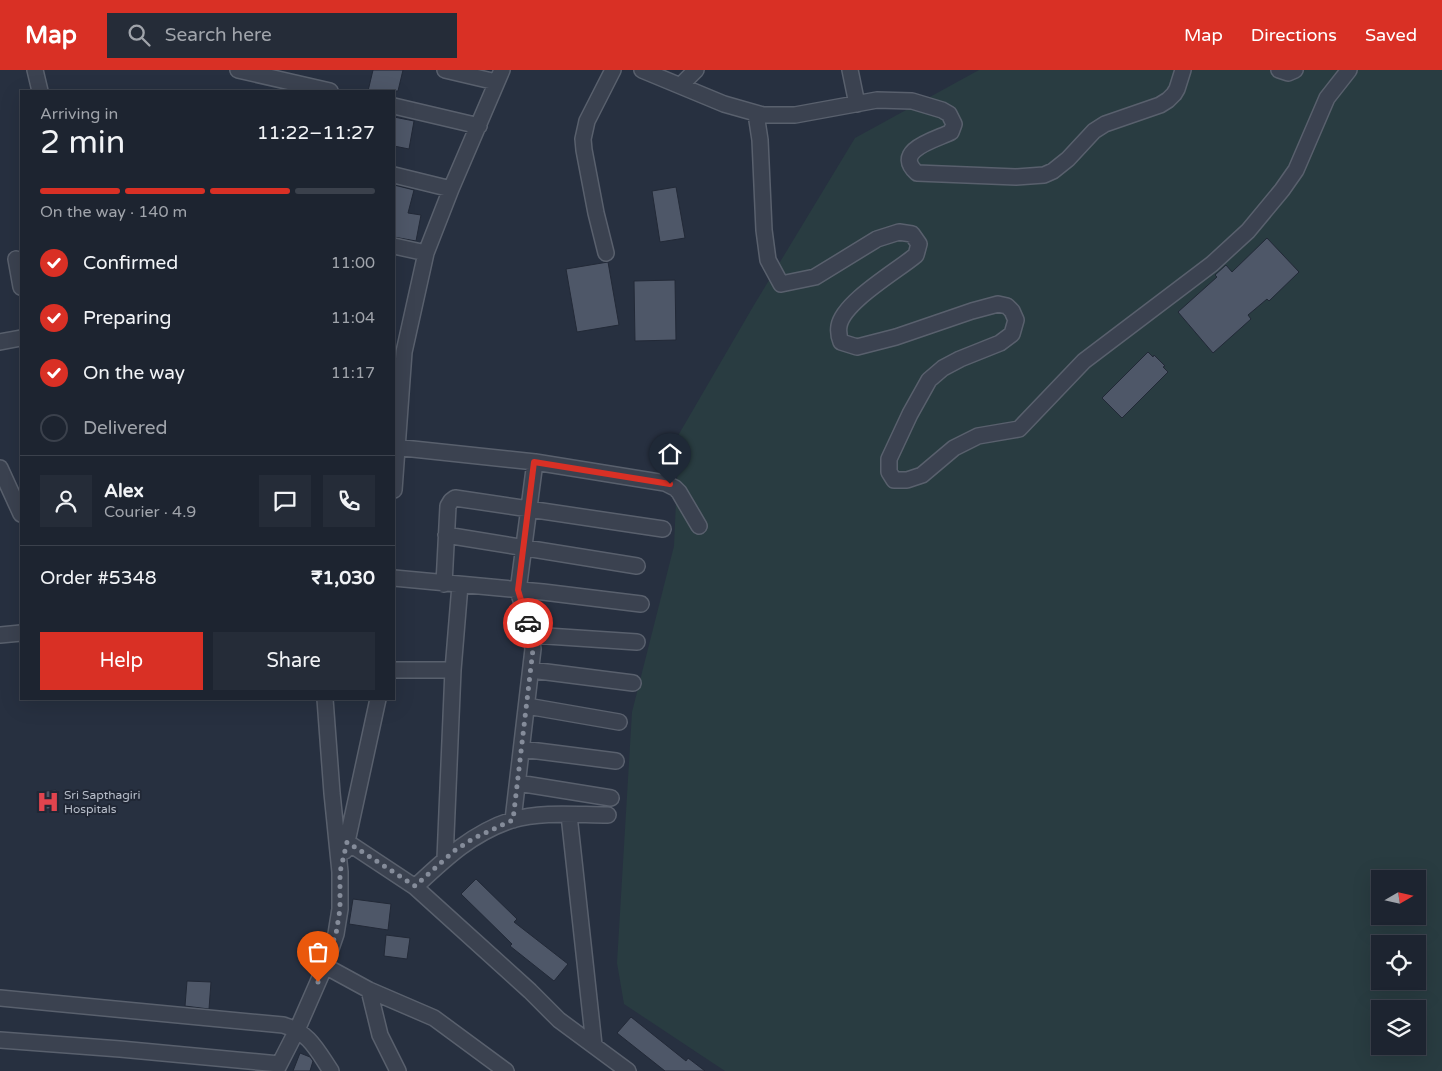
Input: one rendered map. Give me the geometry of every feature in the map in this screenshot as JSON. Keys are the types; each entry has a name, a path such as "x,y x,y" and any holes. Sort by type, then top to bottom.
{"street":[{"path":"35,70 40,90"},
{"path":"238,70 326,90"},
{"path":"445,70 499,76 426,253 404,352 395,447 534,462 670,484 678,492 699,526"},
{"path":"606,253 596,213 583,140 587,121 613,70"},
{"path":"642,70 724,104 756,114 796,115 877,100 912,101 942,110 949,114 954,124 951,132 918,146 911,154 911,166 917,173 924,175 1034,177 1053,171 1068,159 1094,131 1105,124 1160,105 1168,100 1178,89 1183,70"},
{"path":"681,85 696,70"},
{"path":"850,70 857,104"},
{"path":"1279,70 1288,73 1295,70"},
{"path":"756,114 760,140 764,230 768,260 781,284 815,277 870,242 899,232 912,234 919,244 916,255 852,304 839,324 838,334 841,342 857,348 998,304 1007,306 1012,311 1016,320 1012,334 1000,343 942,368 929,380 910,414 889,459 889,472 894,480 908,480 922,475 954,448 978,436 1019,429 1084,362 1212,264 1241,238 1266,212 1296,170 1327,98 1349,70"},
{"path":"395,106 479,126"},
{"path":"395,175 451,189"},
{"path":"395,246 426,253"},
{"path":"16,259 20,281"},
{"path":"0,342 20,338"},
{"path":"513,820 533,649 532,635 518,590 534,462"},
{"path":"0,468 4,491 20,513"},
{"path":"444,584 448,506 451,500 455,498 662,529"},
{"path":"446,536 637,566"},
{"path":"395,579 543,592 641,604"},
{"path":"445,859 453,670 460,585"},
{"path":"0,635 20,633"},
{"path":"532,635 637,642"},
{"path":"395,670 453,670"},
{"path":"531,670 633,683"},
{"path":"0,1040 120,1049 277,1068 297,1030 325,966 336,934 340,909 340,872 325,700"},
{"path":"340,872 378,700"},
{"path":"527,706 619,722"},
{"path":"522,749 616,761"},
{"path":"518,783 611,798"},
{"path":"415,886 454,851 474,838 513,820 547,815 608,815"},
{"path":"569,815 594,1045"},
{"path":"347,842 415,886 559,1020 628,1071"},
{"path":"325,966 368,990 434,1018 506,1071"},
{"path":"368,990 380,1035 398,1071"},
{"path":"0,998 282,1026 297,1030 314,1045 331,1071"}],"green space":[{"path":"979,70 1442,70 1442,1071 725,1071 624,1004 617,963 632,712 674,546 679,434 855,138"}],"building":[{"path":"373,70 403,70 398,91 368,90"},
{"path":"395,117 414,121 409,149 395,146"},
{"path":"395,185 414,190 408,213 421,215 416,241 395,237"},
{"path":"676,187 685,238 660,242 652,191"},
{"path":"1267,238 1299,272 1269,301 1267,299 1248,315 1251,319 1213,353 1178,312 1217,277 1215,275 1226,265 1232,272"},
{"path":"608,262 619,325 577,332 566,269"},
{"path":"675,280 676,340 635,341 634,281"},
{"path":"1148,352 1165,366 1163,367 1168,372 1122,418 1102,398"},
{"path":"56,790 58,808 38,810 37,792"},
{"path":"476,879 517,919 514,922 568,964 554,981 510,946 512,944 461,894"},
{"path":"353,899 391,904 388,930 349,924"},
{"path":"386,935 410,938 407,959 384,956"},
{"path":"187,981 211,982 209,1009 185,1006"},
{"path":"631,1017 686,1061 688,1058 705,1071 665,1071 617,1033"},
{"path":"300,1053 310,1057 313,1061 310,1071 293,1071"}],"way so far":[{"path":"318,982 336,934 340,909 340,872 347,842 415,886 454,851 474,838 513,820 533,649 533,641 528,623"}],"place":[{"name":"Sri Sapthagiri Hospitals","path":"48,802"}],"route":[{"path":"528,623 519,597 518,585 534,462 670,484"}]}
